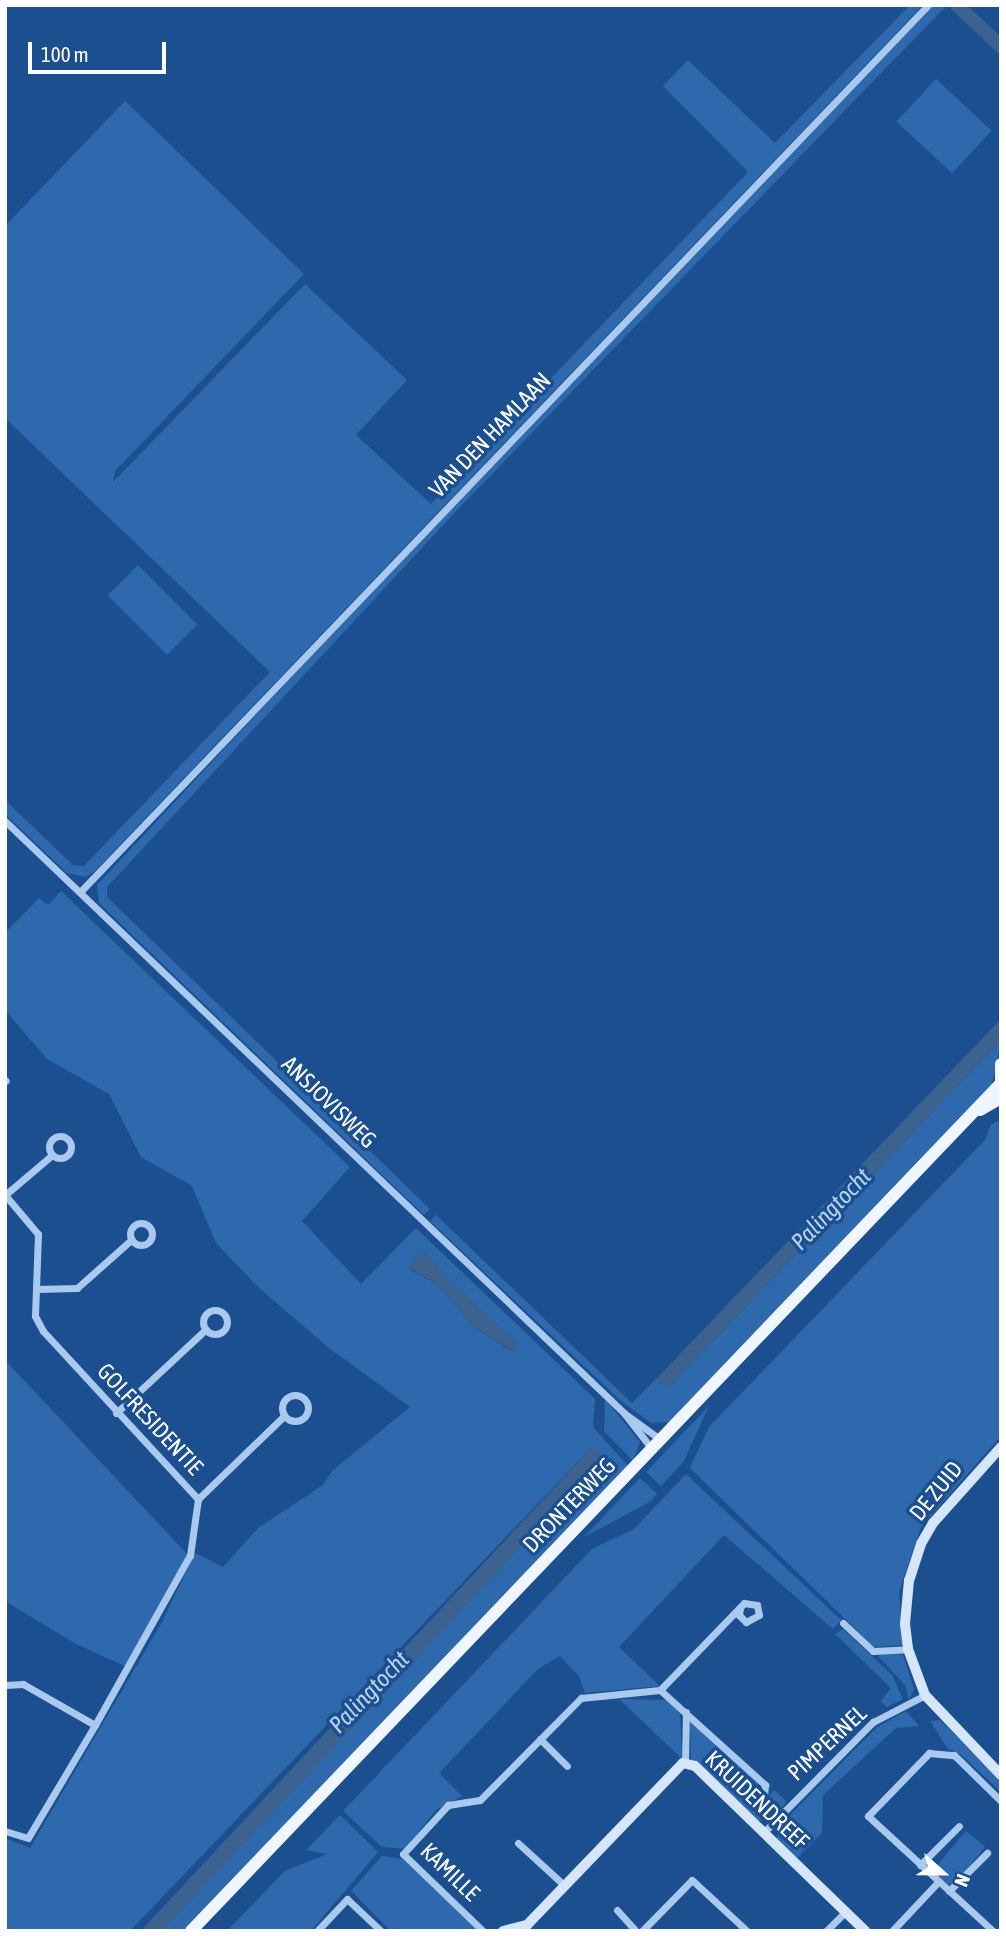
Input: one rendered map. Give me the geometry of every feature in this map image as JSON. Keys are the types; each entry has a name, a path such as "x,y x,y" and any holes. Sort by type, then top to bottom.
{"main road":[{"path":"1001,1064 1001,1084"},
{"name":"DRONTERWEG","path":"191,1931 1001,1084"},
{"name":"DRONTERWEG","path":"979,1110 1001,1098"}],"street":[{"name":"VAN DEN HAMLAAN","path":"80,892 929,5"},
{"name":"ANSJOVISWEG","path":"5,821 657,1444"},
{"path":"5,1195 52,1155"},
{"name":"GOLFRESIDENTIE","path":"5,1195 38,1234 35,1316 43,1331 198,1499 190,1555 95,1725 28,1838 5,1831"},
{"path":"36,1289 77,1288 131,1240"},
{"path":"116,1413 206,1329"},
{"name":"ANSJOVISWEG","path":"624,1413 657,1444"},
{"path":"198,1499 284,1416"},
{"name":"DE ZUID","path":"1001,1447 940,1515 921,1544 909,1580 908,1649 926,1695 1001,1775"},
{"path":"740,1608 660,1689 765,1785 764,1797"},
{"path":"843,1623 873,1651 908,1649"},
{"path":"5,1685 23,1684 95,1725"},
{"name":"KAMILLE","path":"483,1931 403,1854 448,1805 480,1800 581,1698 660,1689"},
{"name":"PIMPERNEL","path":"764,1832 873,1722 926,1695"},
{"path":"685,1763 686,1712"},
{"path":"540,1739 567,1766"},
{"path":"993,1931 868,1816 924,1755 954,1755 1001,1801"},
{"name":"KRUIDENDREEF","path":"503,1931 530,1928 564,1885 668,1773 685,1763 695,1766 864,1931"},
{"path":"920,1865 959,1826"},
{"path":"519,1843 564,1885"},
{"path":"949,1891 987,1853"},
{"path":"642,1931 692,1880 747,1931"},
{"path":"892,1931 938,1882"},
{"path":"317,1931 347,1899 381,1931"},
{"path":"617,1910 636,1931"},
{"path":"826,1931 845,1912"}],"shaded area":[{"path":"910,5 923,5 95,871 86,877 67,873 5,814 5,800 73,865 84,866 270,672 5,418 5,226 125,101 304,274 115,471 113,482 305,284 407,380 356,435 431,504 748,172 663,86 688,60 775,143"},
{"path":"932,5 947,5 460,507 107,887 107,897 430,1209 424,1215 99,903 97,885 438,520"},
{"path":"936,79 992,131 952,173 896,121"},
{"path":"138,565 197,624 167,655 108,595"},
{"path":"61,891 350,1167 302,1221 361,1284 416,1228 595,1399 593,1427 628,1466 183,1931 153,1931 603,1458 591,1448 130,1931 5,1931 5,1838 30,1848 162,1622 195,1553 223,1567 258,1528 323,1485 332,1471 410,1407 329,1348 258,1287 216,1243 192,1186 141,1157 109,1094 47,1059 5,1010 5,933 39,898 48,905","holes":["425,1251 447,1279 517,1342 510,1350 471,1325 440,1286 409,1269"]},
{"path":"1001,1041 992,1084 669,1422 651,1423 620,1400 430,1221 436,1215 632,1403 657,1378 669,1387"},
{"path":"1001,1120 1001,1436 921,1527 899,1592 903,1645 874,1647 690,1468 709,1427 985,1140 991,1124"},
{"path":"5,1360 187,1554 127,1667 76,1644 5,1601"},
{"path":"605,1399 640,1442 633,1461 604,1431"},
{"path":"709,1406 684,1461 661,1486 646,1472"},
{"path":"686,1474 841,1620 833,1629 724,1535 619,1647 660,1686 585,1693 579,1676 560,1656 539,1668 439,1773 462,1796 436,1810 405,1849 382,1847 343,1811 592,1549 634,1529"},
{"path":"640,1478 657,1494 650,1502 584,1537"},
{"path":"843,1629 892,1675 903,1699 887,1707 881,1701 891,1688 835,1634"},
{"path":"881,1653 903,1655 914,1689 909,1700 905,1685 878,1656"},
{"path":"619,1699 667,1700 680,1712 682,1759"},
{"path":"906,1711 919,1726 896,1728 823,1795 822,1833 797,1858 777,1839 780,1825 877,1727"},
{"path":"940,1720 1001,1781 1001,1792 960,1754 948,1749 930,1721"},
{"path":"690,1721 757,1782 758,1793 766,1800 774,1790 787,1802 774,1816 758,1821 691,1759"},
{"path":"340,1815 378,1852 311,1931 227,1931 285,1871 327,1854 306,1850"},
{"path":"966,1831 985,1847 952,1887 933,1871"},
{"path":"382,1856 403,1859 478,1931 391,1931 351,1891"}],"water":[{"path":"947,5 967,5 1001,37 1001,56"},
{"name":"Palingtocht","path":"1001,1019 1001,1041 669,1387 659,1384 657,1378"},
{"path":"425,1251 447,1279 517,1342 513,1351 471,1325 440,1286 409,1268 415,1257"},
{"name":"Palingtocht","path":"592,1447 604,1458 163,1931 141,1931"}]}
